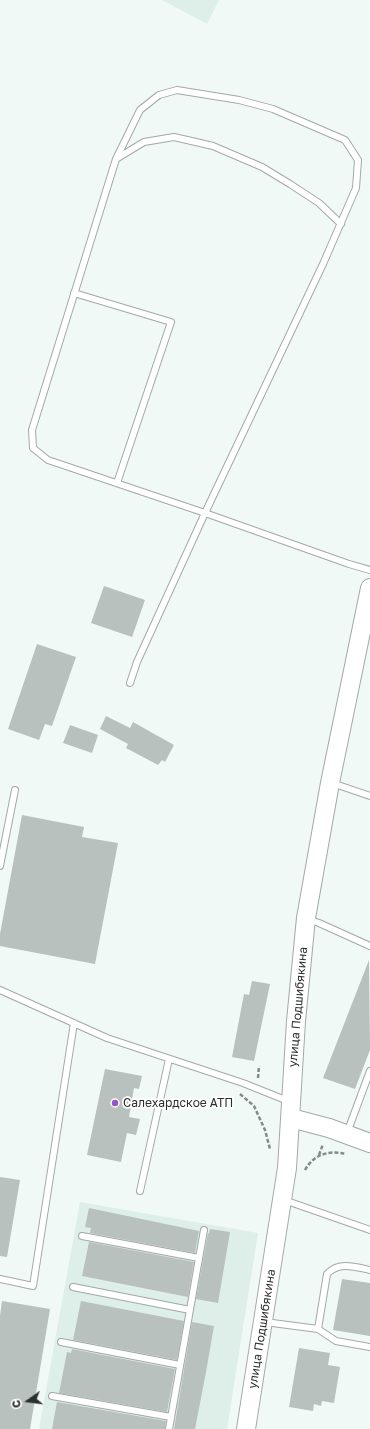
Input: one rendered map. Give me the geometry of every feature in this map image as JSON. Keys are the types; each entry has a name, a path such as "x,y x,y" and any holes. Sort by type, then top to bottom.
{"main road":[{"name":"улица Подшибякина","path":"246,1429 287,1168 296,1021 306,918 330,783 370,588"},
{"path":"291,1110 370,1143"}],"lane":[{"path":"130,683 137,662 205,513 341,224 356,188 358,160 345,140 273,109 239,100 177,90 159,95 140,110 116,159 32,430 33,448 48,460 205,513 349,564 370,570"},
{"path":"116,159 144,142 174,137 213,146 262,168 290,184 319,203 341,224"},
{"path":"74,293 171,322 117,483"},
{"path":"330,783 370,796"},
{"path":"0,866 15,790"},
{"path":"306,918 370,946"},
{"path":"0,990 107,1038 243,1083 291,1110"},
{"path":"0,1279 33,1286 74,1023"},
{"path":"140,1191 169,1059"},
{"path":"346,1134 370,1071"},
{"path":"283,1199 370,1230"},
{"path":"169,1429 204,1230"},
{"path":"82,1236 199,1258"},
{"path":"318,1329 327,1274 331,1269 336,1266 344,1266 370,1270"},
{"path":"73,1287 190,1310"},
{"path":"263,1322 318,1329 336,1341 370,1347"},
{"path":"61,1342 180,1365"},
{"path":"52,1396 171,1417"}],"path":[{"path":"237,1092 254,1106 265,1130 270,1149"},
{"path":"303,1172 308,1164 319,1155 337,1152 349,1154"}],"shaded area":[{"path":"162,0 219,0 207,24"},
{"path":"80,1202 258,1233 227,1429 39,1429"}],"building":[{"path":"104,586 145,600 132,637 91,623"},
{"path":"37,644 76,657 52,726 45,724 39,740 8,729"},
{"path":"106,716 130,728 133,722 174,745 165,762 162,760 158,765 126,748 128,744 100,729"},
{"path":"70,725 98,735 92,753 63,743"},
{"path":"22,815 84,827 82,837 118,843 95,964 0,946 0,934"},
{"path":"369,960 370,1050 355,1089 323,1078"},
{"path":"252,981 270,984 254,1061 232,1057 244,994 249,995"},
{"name":"Салехардское АТП","path":"105,1069 142,1076 139,1089 134,1088 129,1117 140,1119 136,1135 127,1133 121,1162 87,1155"},
{"path":"0,1177 20,1180 7,1257 0,1256"},
{"path":"89,1208 199,1231 195,1253 90,1233 91,1228 85,1227"},
{"path":"210,1229 230,1232 218,1303 196,1299"},
{"path":"89,1242 194,1262 188,1297 82,1276"},
{"path":"342,1279 370,1283 370,1336 333,1330"},
{"path":"2,1301 50,1309 30,1429 0,1429 0,1316"},
{"path":"81,1301 184,1321 177,1360 73,1340"},
{"path":"192,1322 214,1326 195,1429 174,1429"},
{"path":"299,1348 330,1353 328,1365 340,1367 334,1403 322,1401 321,1406 314,1404 313,1411 289,1407"},
{"path":"72,1349 175,1369 167,1412 59,1393 67,1352 71,1353"},
{"path":"57,1402 166,1421 165,1429 52,1429"}],"place":[{"name":"Салехардское АТП","path":"115,1103"}]}
